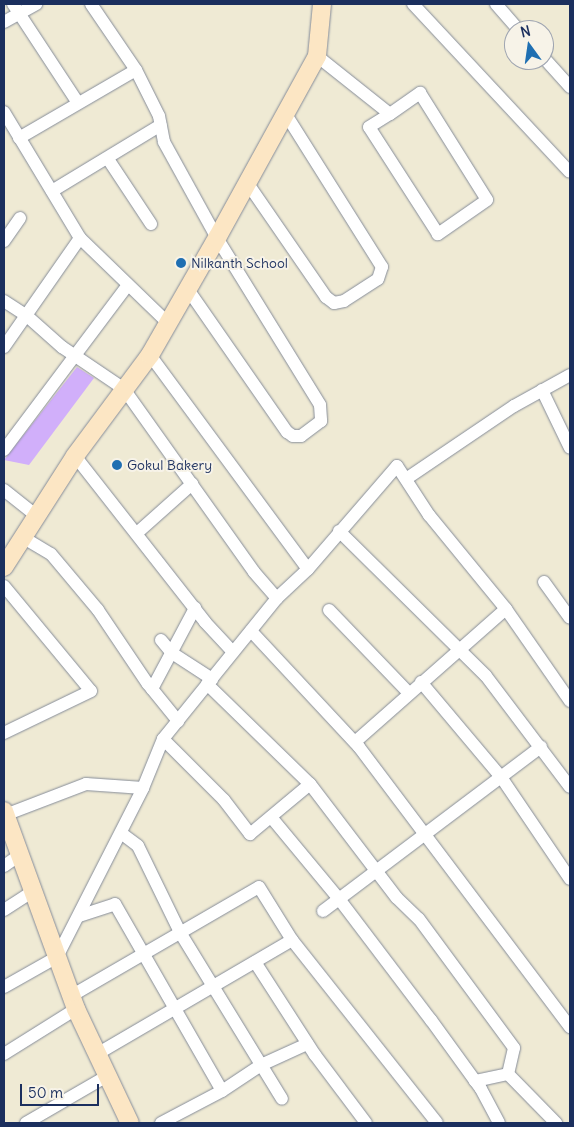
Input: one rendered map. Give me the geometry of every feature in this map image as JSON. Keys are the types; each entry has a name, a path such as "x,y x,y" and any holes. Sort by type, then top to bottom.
{"main road":[{"path":"4,567 38,517 74,456 150,355 217,238 246,181 317,56 322,4"},
{"path":"4,813 74,1003 130,1123"}],"street":[{"path":"4,22 16,9 36,4"},
{"path":"92,4 136,70 161,125 164,142 217,238 320,405 322,421 301,436 287,432 187,288"},
{"path":"413,4 569,171"},
{"path":"496,4 510,20"},
{"path":"16,9 78,103"},
{"path":"317,56 390,114"},
{"path":"20,138 136,70"},
{"path":"554,70 570,88"},
{"path":"420,93 487,200 438,234 368,127 390,114 420,93"},
{"path":"246,181 326,297 334,303 344,301 378,279 382,267 285,113"},
{"path":"6,121 20,138 80,238 168,323"},
{"path":"52,191 108,159 161,125"},
{"path":"108,159 151,224"},
{"path":"4,241 20,218"},
{"path":"4,347 80,238"},
{"path":"4,450 128,285"},
{"path":"4,301 27,316 75,356 124,389 254,572 277,598"},
{"path":"150,355 308,569"},
{"path":"406,479 542,390 570,376"},
{"path":"542,390 570,448"},
{"path":"74,456 195,608 234,652"},
{"path":"4,987 57,957 143,788 163,739 277,598 308,569 397,466 435,522 506,610 570,701"},
{"path":"137,533 192,484"},
{"path":"4,490 38,517"},
{"path":"339,531 486,676 570,787"},
{"path":"24,538 51,554 80,589 152,689 178,721"},
{"path":"544,582 570,618"},
{"path":"4,586 91,691 4,733"},
{"path":"152,689 195,608"},
{"path":"329,610 409,693"},
{"path":"355,742 458,648 506,610"},
{"path":"251,630 355,742 570,1028"},
{"path":"161,640 172,653 210,681 310,784 396,898 419,919 514,1048 508,1074"},
{"path":"421,682 501,777 570,879"},
{"path":"163,739 224,800 250,834 310,784"},
{"path":"323,911 540,747"},
{"path":"4,813 86,784 143,788"},
{"path":"271,817 339,899 476,1081 499,1123"},
{"path":"121,833 138,846 181,934 282,1099"},
{"path":"4,866 20,856"},
{"path":"4,1054 74,1003 145,955 259,887 292,940 437,1123"},
{"path":"4,910 33,891"},
{"path":"79,916 115,904 177,1008 222,1091"},
{"path":"98,1054 292,940"},
{"path":"255,962 308,1044 366,1123"},
{"path":"161,1123 222,1091 261,1065 308,1044"},
{"path":"476,1081 508,1074"},
{"path":"508,1074 556,1123"},
{"path":"32,1122 108,1076"}],"building":[{"path":"77,367 94,378 29,465 4,460"}],"place":[{"name":"Nilkanth School","path":"181,263"},
{"name":"Gokul Bakery","path":"117,465"}]}
